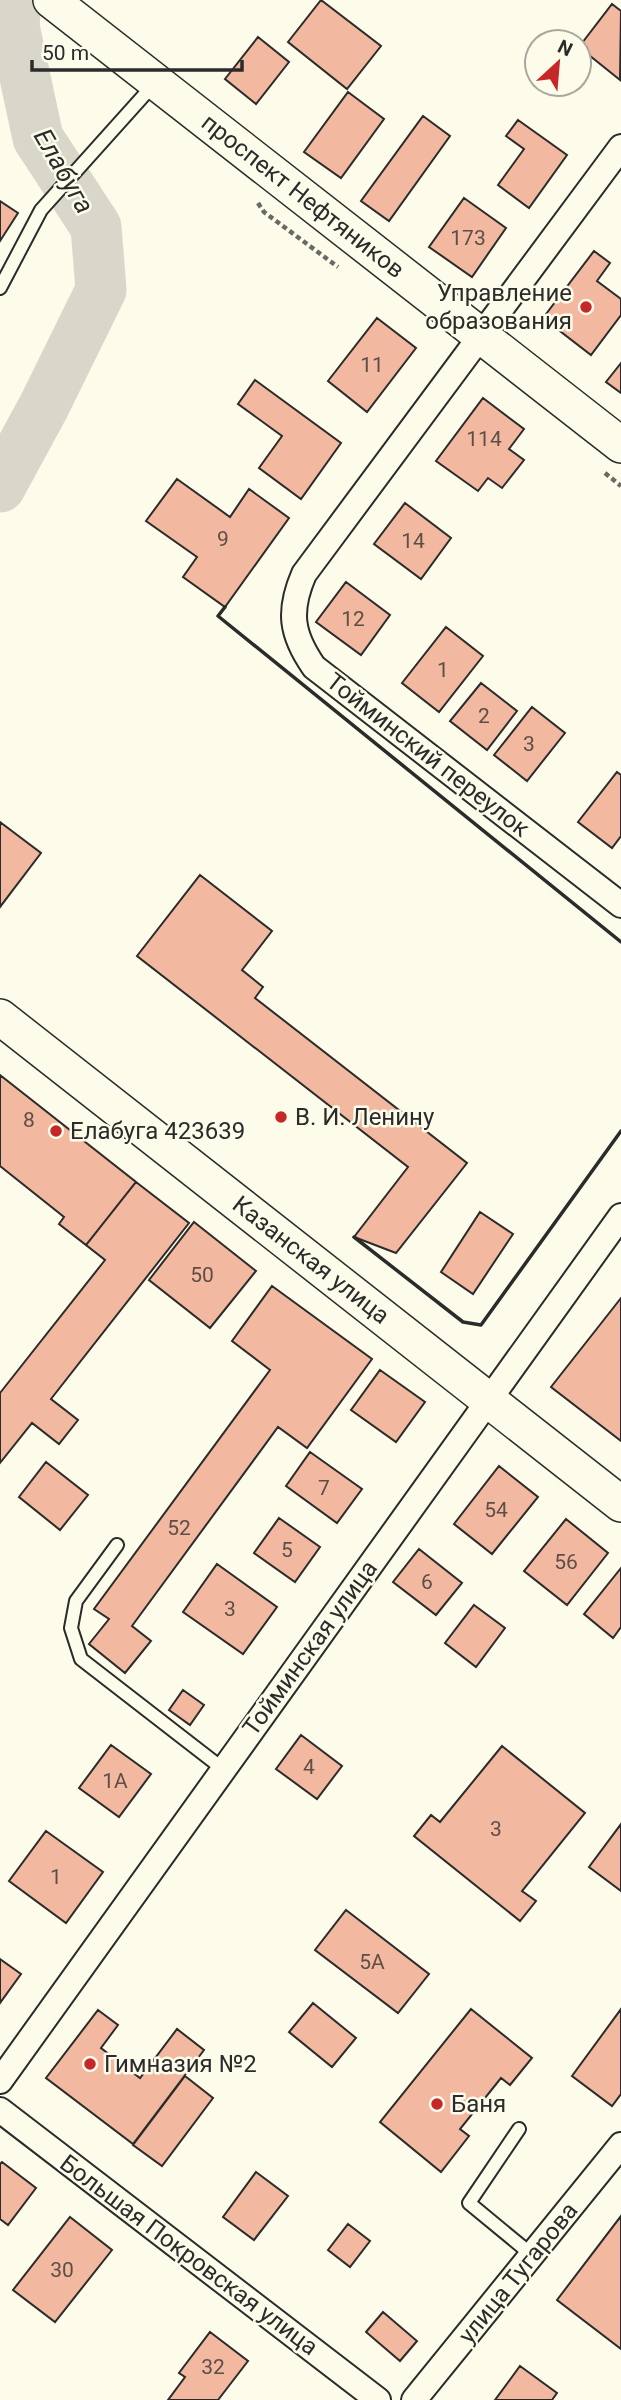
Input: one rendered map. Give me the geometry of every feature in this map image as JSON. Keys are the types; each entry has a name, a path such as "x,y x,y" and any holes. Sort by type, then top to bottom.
{"street":[{"name":"проспект Нефтяников","path":"51,0 621,445"},
{"name":"Тойминский переулок","path":"621,147 304,574 295,594 293,612 299,641 314,667 621,905"},
{"name":"Казанская улица","path":"0,1017 621,1504"},
{"name":"Тойминская улица","path":"0,2081 621,1216"},
{"name":"Большая Покровская улица","path":"0,2110 378,2400"},
{"name":"улица Тугарова","path":"414,2400 621,2145"}],"lane":[{"path":"0,288 41,210 156,82"},
{"path":"117,1545 76,1601 71,1629 81,1659 223,1769"},
{"path":"519,2129 468,2203 532,2255"}],"building":[{"path":"321,0 381,46 347,89 288,42"},
{"path":"612,4 621,11 620,80 593,58 593,29"},
{"path":"258,37 289,62 256,104 225,79"},
{"path":"348,92 384,119 341,178 304,152"},
{"path":"423,116 450,136 389,221 361,201"},
{"path":"518,120 567,155 529,208 498,185 524,149 506,136"},
{"path":"464,198 506,228 472,277 429,247"},
{"path":"0,201 18,213 0,241"},
{"name":"Управление образования","path":"594,251 610,263 597,281 621,299 621,315 591,355 543,318"},
{"path":"377,318 416,348 367,412 328,381"},
{"path":"621,363 621,393 606,382"},
{"path":"255,380 341,443 301,499 259,468 282,436 238,404"},
{"path":"483,398 524,429 509,449 524,460 502,488 488,478 478,491 436,461"},
{"path":"177,479 230,517 249,489 289,518 225,607 183,577 197,557 146,521"},
{"path":"405,503 451,538 421,579 374,544"},
{"path":"346,582 390,615 361,655 316,622"},
{"path":"446,627 483,656 439,712 402,683"},
{"path":"481,683 517,711 487,750 450,721"},
{"path":"532,707 565,733 527,781 494,755"},
{"path":"617,772 621,775 621,836 612,848 578,822"},
{"path":"0,822 41,853 0,907"},
{"path":"200,875 272,931 242,970 263,987 255,998 467,1163 396,1253 354,1237 408,1167 137,956"},
{"path":"0,1075 136,1182 86,1245 59,1224 64,1217 0,1166"},
{"path":"136,1182 189,1223 51,1399 78,1420 59,1444 32,1423 0,1463 0,1393 105,1260 86,1245"},
{"path":"480,1212 513,1234 473,1294 441,1272"},
{"path":"194,1222 256,1271 210,1328 149,1280"},
{"path":"272,1286 372,1359 307,1448 278,1427 132,1626 151,1641 125,1673 89,1644 109,1619 94,1609 270,1370 232,1341"},
{"path":"621,1298 621,1441 551,1387"},
{"path":"380,1370 425,1402 396,1442 351,1410"},
{"path":"310,1452 362,1489 337,1523 286,1486"},
{"path":"46,1462 88,1495 60,1530 19,1497"},
{"path":"499,1466 538,1497 492,1554 454,1524"},
{"path":"279,1518 320,1547 295,1582 254,1553"},
{"path":"566,1519 608,1553 567,1605 524,1571"},
{"path":"419,1549 462,1583 436,1615 393,1582"},
{"path":"217,1564 277,1607 243,1654 183,1612"},
{"path":"621,1568 621,1627 613,1638 584,1614"},
{"path":"474,1605 505,1628 476,1667 445,1643"},
{"path":"183,1690 204,1705 190,1725 169,1710"},
{"path":"301,1735 342,1766 317,1799 276,1769"},
{"path":"111,1745 151,1774 119,1817 79,1788"},
{"path":"502,1746 585,1813 522,1891 536,1901 520,1921 414,1836 431,1815 440,1822"},
{"path":"621,1824 621,1891 589,1867"},
{"path":"46,1831 103,1872 66,1923 9,1881"},
{"path":"346,1910 429,1974 398,2013 315,1950"},
{"path":"0,1959 21,1974 0,2003"},
{"path":"313,2003 356,2038 332,2067 289,2032"},
{"name":"Баня","path":"471,2009 532,2058 510,2085 501,2078 460,2129 469,2136 441,2172 380,2122"},
{"path":"621,2009 621,2094 612,2106 572,2076"},
{"name":"Гимназия №2","path":"98,2010 118,2025 101,2048 140,2078 177,2029 204,2050 133,2144 46,2078"},
{"path":"185,2076 213,2098 162,2166 133,2145"},
{"path":"2,2162 36,2188 8,2225 0,2219"},
{"path":"256,2172 288,2196 254,2240 223,2217"},
{"path":"621,2216 621,2349 557,2300"},
{"path":"70,2217 112,2250 55,2322 13,2290"},
{"path":"348,2224 370,2241 350,2267 328,2250"},
{"path":"383,2312 417,2341 400,2361 366,2332"},
{"path":"210,2332 248,2361 218,2400 168,2400 185,2377 179,2373"},
{"path":"520,2366 557,2393 552,2400 495,2400"}],"waterway":[{"name":"Елабуга","path":"0,487 44,406 101,290 96,227 38,138 14,26 16,0"}],"wall":[{"path":"225,607 218,616 621,942"},
{"path":"354,1237 463,1322 481,1325 621,1131"}],"place":[{"name":"Управление образования","path":"586,307"},
{"name":"В. И. Ленину","path":"281,1117"},
{"name":"Елабуга 423639","path":"56,1131"},
{"name":"Гимназия №2","path":"90,2064"},
{"name":"Баня","path":"437,2104"}]}
